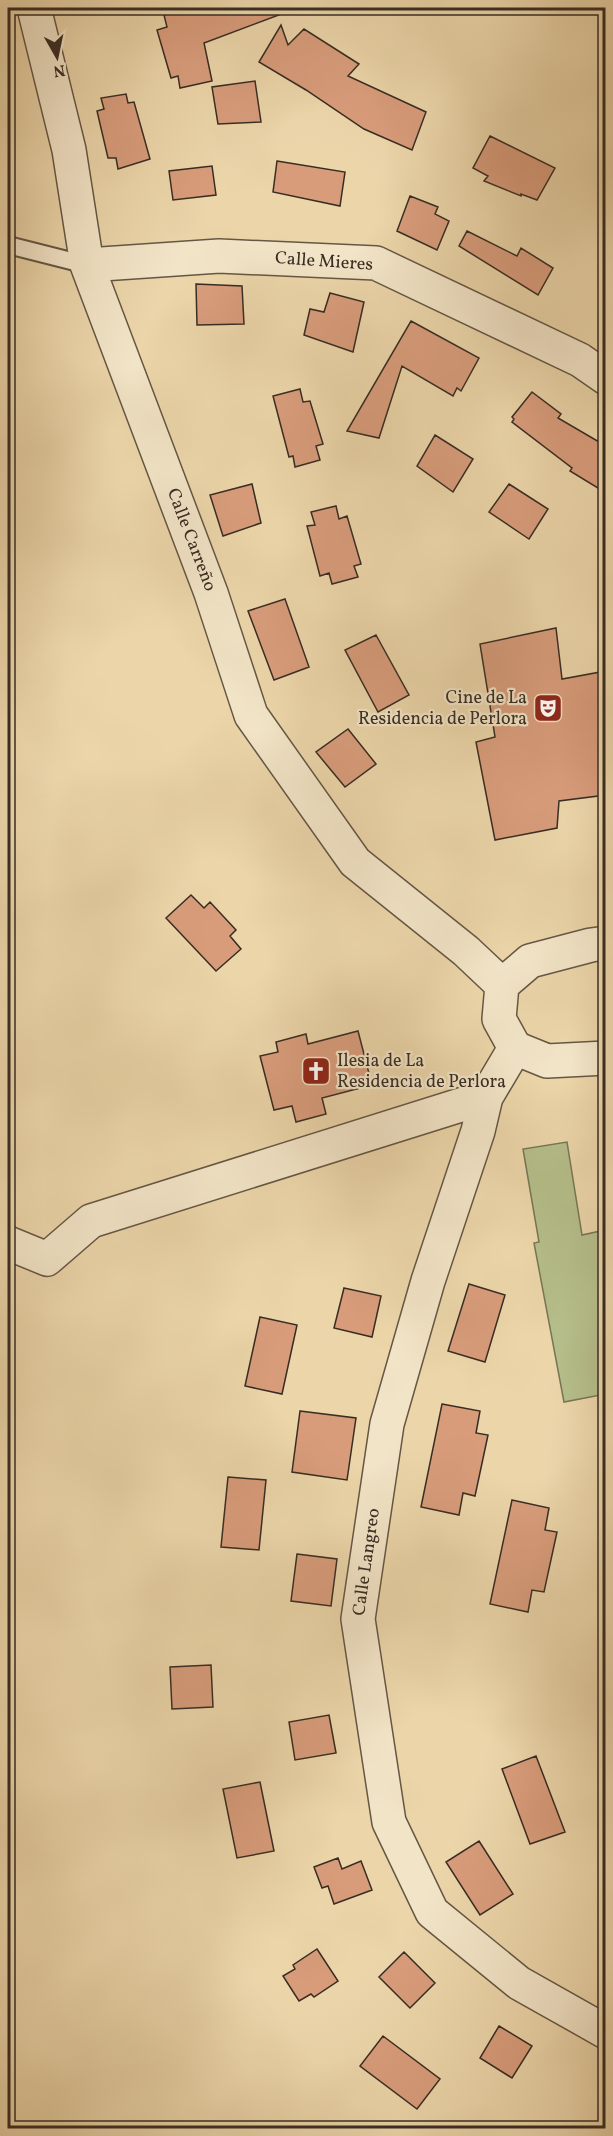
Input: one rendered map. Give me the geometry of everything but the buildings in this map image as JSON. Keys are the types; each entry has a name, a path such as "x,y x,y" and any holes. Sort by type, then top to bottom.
{"street":[{"name":"Calle Carreño","path":"34,8 69,150 87,265 211,593 251,715 355,862 466,951 502,985"},
{"name":"Calle Mieres","path":"87,265 219,256 375,263 580,360 606,378"},
{"path":"606,943 530,961 502,985 500,1019 515,1048 547,1061 606,1058"},
{"name":"Calle Langreo","path":"515,1048 486,1097 478,1131 428,1281 387,1424 358,1619 389,1822 432,1912 519,1983 606,2032"},
{"path":"8,1244 47,1259 91,1221 486,1097"}],"lane":[{"path":"8,245 87,265"}],"green space":[{"path":"567,1142 582,1235 605,1230 606,1394 564,1402 534,1243 539,1242 523,1149"}],"place":[{"name":"Cine de La Residencia de Perlora","path":"548,708"},
{"name":"Ilesia de La Residencia de Perlora","path":"316,1071"}]}
